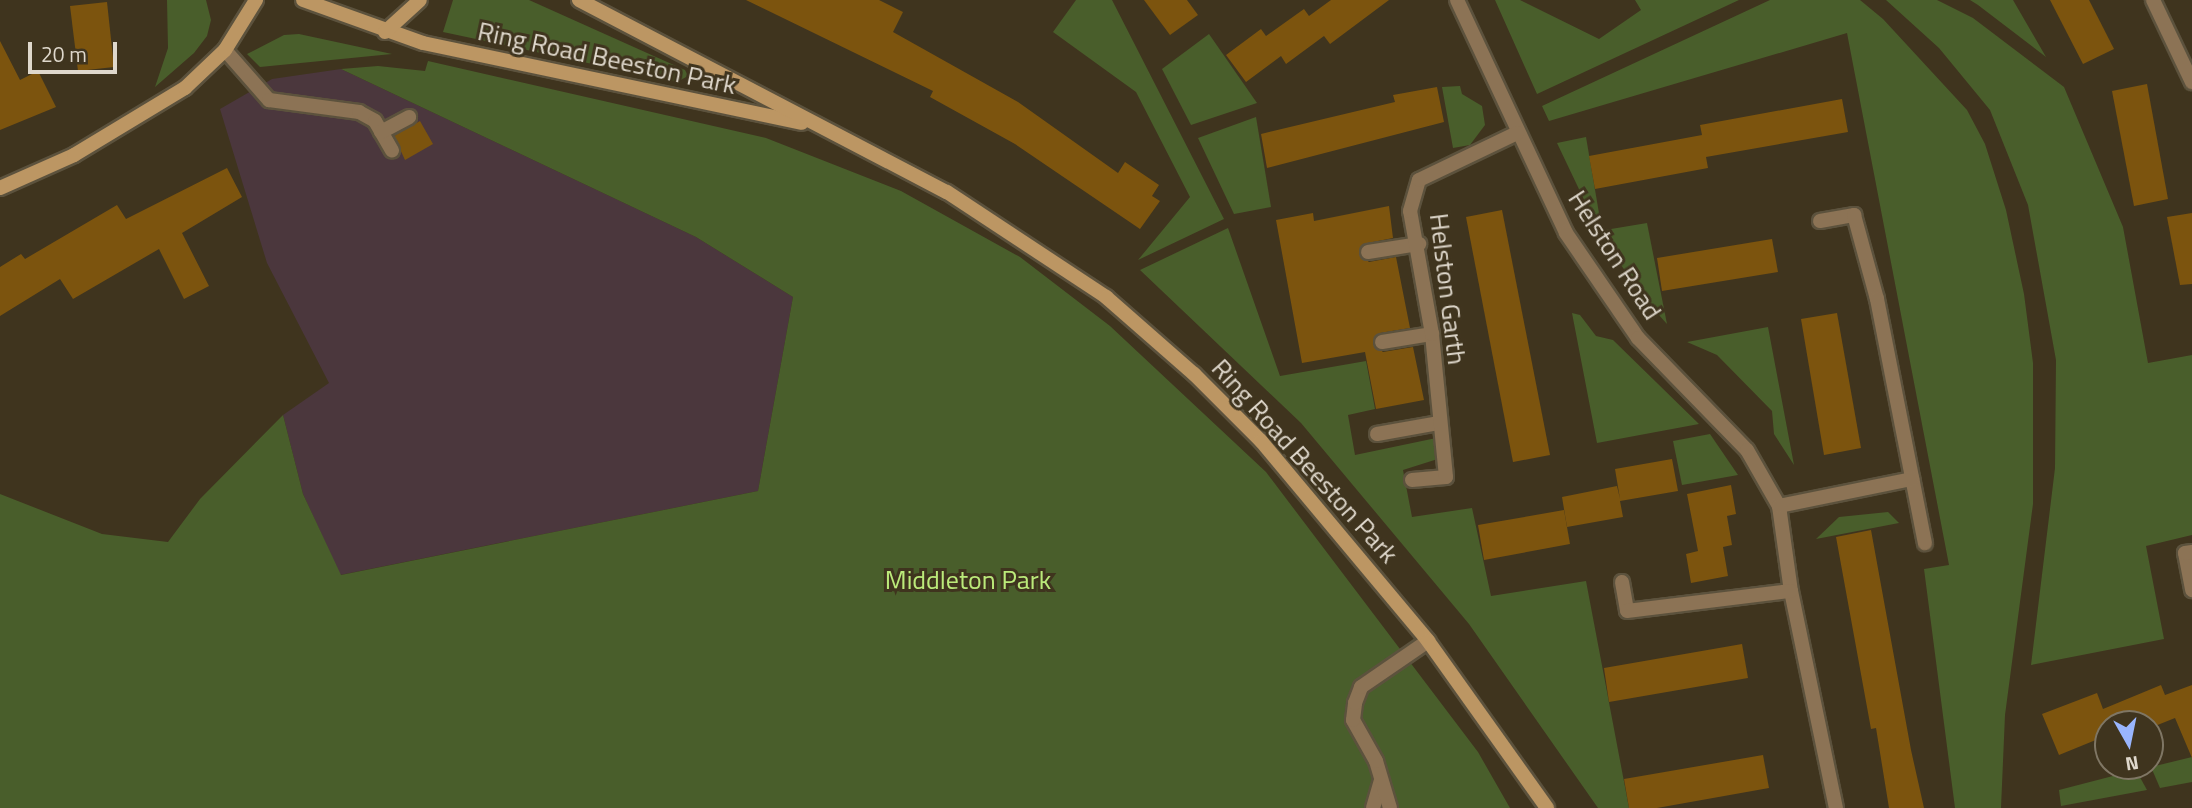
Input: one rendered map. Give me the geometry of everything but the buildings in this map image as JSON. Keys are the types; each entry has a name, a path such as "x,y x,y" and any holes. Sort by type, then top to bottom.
{"street":[{"path":"0,188 74,155 185,88 225,50 256,0"},
{"name":"Ring Road Beeston Park","path":"303,0 385,32 821,127"},
{"path":"385,32 420,0"},
{"name":"Ring Road Beeston Park","path":"579,0 947,192 1106,297 1195,374 1261,441 1429,642 1547,808"},
{"name":"Helston Road","path":"1458,0 1517,133 1566,233 1638,338 1747,450 1779,506 1791,591 1836,808"},
{"path":"2153,0 2192,82"},
{"path":"225,50 269,100 349,108 375,121 392,151"},
{"path":"381,132 409,117"},
{"name":"Helston Garth","path":"1412,480 1446,477 1438,423 1432,334 1419,244 1410,211 1419,180 1517,133"},
{"path":"1820,221 1854,215 1877,299 1925,543"},
{"path":"1368,252 1419,244"},
{"path":"1382,342 1432,334"},
{"path":"1377,434 1438,423"},
{"path":"1779,506 1912,479"},
{"path":"2188,552 2192,590"},
{"path":"1622,582 1627,611 1791,591"},
{"path":"1390,808 1381,779 1353,720 1354,703 1361,687 1429,642"},
{"path":"1373,808 1381,779"}],"shaded area":[{"path":"341,69 696,237 793,297 758,491 340,575 303,494 283,415 329,383 267,263 220,109 272,79"}],"green space":[{"path":"167,0 206,0 211,20 207,36 194,53 155,87 168,48"},
{"path":"453,0 529,0 685,70 688,76 677,82 443,32"},
{"path":"1076,0 1112,0 1224,219 1138,260 1190,197 1136,92 1053,32"},
{"path":"1495,0 1520,0 1599,39 1641,10 1635,0 1739,0 1537,94"},
{"path":"1770,0 1860,0 1883,19 1967,110 1985,144 2006,210 2024,294 2033,363 2033,504 2005,715 2001,808 1955,808 1924,569 1949,565 1847,33 1549,121 1542,106"},
{"path":"1886,0 1937,0 1973,18 2064,87 2123,227 2148,363 2192,355 2192,535 2146,546 2164,639 2031,665 2055,468 2056,360 2028,205 1990,110 1939,48"},
{"path":"1970,0 2013,0 2046,57 1978,5"},
{"path":"299,34 392,54 260,67 247,54 284,35"},
{"path":"1209,34 1257,103 1191,125 1162,69"},
{"name":"Middleton Park","path":"428,61 766,138 901,191 1020,257 1110,326 1266,472 1478,752 1510,808 0,808 0,494 102,534 168,542 200,499 283,415 303,494 341,575 758,491 793,297 696,237 341,69 378,66 425,71"},
{"path":"1460,86 1462,94 1482,106 1485,125 1470,145 1453,148 1442,87"},
{"path":"1256,117 1271,207 1234,214 1198,138"},
{"path":"1586,137 1600,219 1587,206 1557,143"},
{"path":"1647,223 1667,324 1640,294 1599,231"},
{"path":"1228,228 1280,376 1366,361 1375,409 1348,415 1355,455 1441,437 1444,457 1403,470 1412,517 1472,508 1491,596 1586,581 1629,808 1598,808 1469,624 1301,423 1140,270"},
{"path":"1572,313 1580,315 1596,336 1613,340 1699,424 1597,443"},
{"path":"1768,327 1794,465 1774,434 1772,411 1717,355 1687,342"},
{"path":"1710,434 1738,475 1682,485 1673,441"},
{"path":"1888,512 1899,523 1816,539 1839,517"},
{"path":"2192,757 2192,782 2160,788 2157,780 2164,780 2164,764"},
{"path":"2098,780 2142,780 2147,790 2061,806 2059,790"}]}
